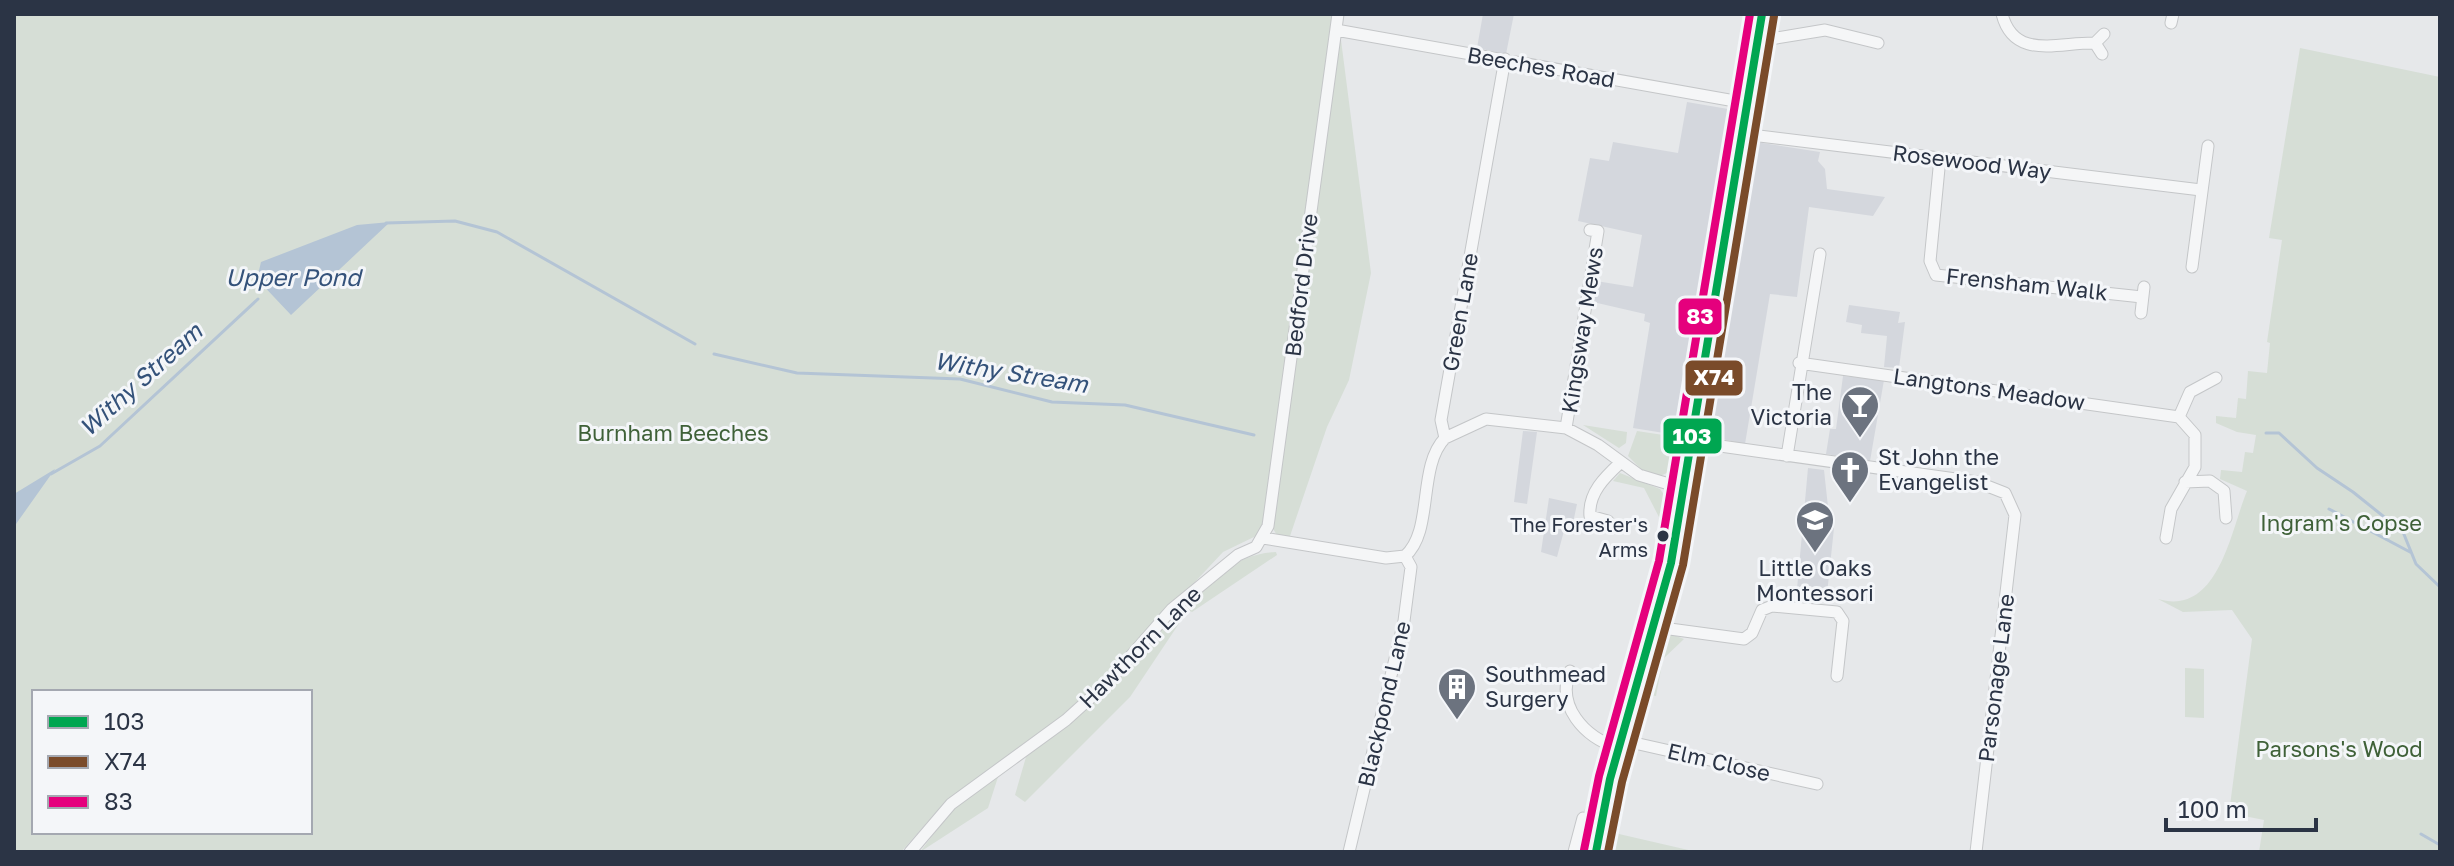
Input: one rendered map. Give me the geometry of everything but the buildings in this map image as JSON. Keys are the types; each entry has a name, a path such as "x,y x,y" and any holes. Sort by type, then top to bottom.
{"main road":[{"path":"1596,852 1619,744 1655,627 1692,442 1762,14"}],"street":[{"name":"Bedford Drive","path":"1263,538 1268,526 1282,435 1338,14"},
{"path":"2002,14 2010,33 2020,43 2037,48 2066,42 2095,43 2104,34"},
{"name":"Beeches Road","path":"1336,30 1746,103"},
{"path":"1758,41 1825,30 1878,43"},
{"path":"2095,43 2102,54"},
{"name":"Green Lane","path":"1405,556 1415,545 1433,458 1445,438 1441,420 1505,59"},
{"name":"Rosewood Way","path":"1743,134 2201,190"},
{"path":"2192,267 2189,251 2208,146"},
{"name":"Frensham Walk","path":"1940,158 1931,271 1936,275 2143,292 2141,313"},
{"name":"Kingsway Mews","path":"1566,428 1599,231"},
{"path":"1692,442 1787,456 1799,363 1820,254"},
{"name":"Langtons Meadow","path":"1799,363 2179,417"},
{"path":"2166,538 2171,509 2195,467 2195,435 2179,417 2190,392 2216,378"},
{"path":"1445,438 1486,419 1566,428 1598,445 1639,475 1682,488"},
{"name":"Parsonage Lane","path":"1787,456 1977,482 2005,493 2013,505 2015,515 2008,591 1993,680 1976,852"},
{"path":"1608,521 1590,516 1588,510 1593,495 1620,463"},
{"path":"2185,482 2210,481 2224,491 2226,518"},
{"path":"1263,538 1386,558 1405,556"},
{"name":"Hawthorn Lane","path":"910,852 951,804 1066,720 1108,682 1172,609 1238,555 1256,547 1263,538"},
{"name":"Blackpond Lane","path":"1349,852 1404,621 1411,567 1405,556"},
{"path":"1655,627 1744,639 1752,633 1762,610 1772,606 1837,612 1843,621 1837,676"},
{"path":"1570,671 1565,700 1569,710 1597,739 1619,744"},
{"name":"Elm Close","path":"1619,744 1817,784"},
{"path":"1574,852 1583,818"}],"shaded area":[{"path":"1483,14 1514,14 1506,54 1477,48"},
{"path":"1687,102 1734,110 1730,138 1820,152 1818,161 1825,169 1827,189 1885,197 1873,216 1809,207 1797,297 1770,294 1745,444 1675,429 1664,433 1633,428 1650,323 1644,321 1645,314 1593,302 1596,281 1633,287 1642,235 1578,221 1590,158 1609,161 1613,142 1678,153"},
{"path":"1849,305 1900,312 1898,323 1905,322 1899,368 1884,367 1887,336 1861,333 1862,325 1846,322"},
{"path":"1843,376 1884,380 1870,461 1826,454 1830,429 1836,429"},
{"path":"1523,431 1537,432 1527,504 1514,502"},
{"name":"Little Oaks Montessori","path":"1808,468 1824,470 1829,516 1834,528 1827,594 1797,589"},
{"path":"1549,498 1577,504 1573,523 1565,527 1557,557 1541,552"}],"green space":[{"name":"Burnham Beeches","path":"14,14 1332,14 1264,528 1256,536 1223,552 1092,692 1051,728 945,802 901,852 14,852"},
{"path":"1341,40 1371,273 1349,380 1327,427 1289,539 1278,537 1272,527 1337,42"},
{"name":"Ingram's Copse","path":"2300,48 2440,77 2440,852 2259,852 2264,820 2229,813 2252,639 2232,610 2183,612 2158,599 2179,601 2195,595 2209,583 2228,547 2247,491 2220,479 2221,470 2242,472 2245,452 2253,453 2256,435 2237,432 2216,423 2216,416 2236,418 2238,398 2246,399 2248,371 2267,373 2270,343 2267,342 2282,240 2269,238"},
{"path":"1583,425 1627,432 1626,443 1619,448"},
{"path":"1637,431 1683,438 1678,468 1660,476 1642,470 1628,456"},
{"path":"1620,473 1660,489 1670,503 1657,587 1647,586 1660,519 1644,488 1613,481"},
{"path":"1276,552 1277,555 1192,612 1182,607 1224,570 1248,558"},
{"path":"1177,613 1180,622 1130,697 1025,802 1015,795 1026,757 1098,697"},
{"path":"1671,634 1684,639 1663,659 1656,696 1645,694 1662,637"},
{"path":"2185,668 2204,669 2204,718 2185,717"},
{"path":"1599,775 1603,779 1591,852 1581,852 1588,830 1584,811"},
{"path":"998,777 988,808 920,852 951,811"},
{"path":"1611,828 1618,830 1619,834 1697,852 1609,852"}],"water":[{"name":"Upper Pond","path":"390,222 291,315 257,279 261,262 357,225"},
{"path":"55,469 16,524 14,529 14,494"}],"waterway":[{"name":"Withy Stream","path":"386,223 455,221 497,232 695,344"},
{"name":"Withy Stream","path":"51,474 100,446 258,299"},
{"name":"Withy Stream","path":"714,354 797,373 960,379 1052,402 1125,405 1254,435"},
{"path":"2266,433 2279,433 2317,468 2403,532 2416,564 2440,587"},
{"path":"2329,509 2410,552"},
{"path":"2421,834 2440,845"}],"transit line":[{"name":"83","path":"1584,850 1599,776 1659,561 1750,14"},
{"name":"103","path":"1596,852 1610,779 1671,563 1762,14"},
{"name":"X74","path":"1608,852 1622,782 1683,565 1774,16"}],"place":[{"name":"The Victoria","path":"1860,439"},
{"name":"St John the Evangelist","path":"1850,504"},
{"name":"The Forester's Arms","path":"1663,536"},
{"name":"Little Oaks Montessori","path":"1815,554"},
{"name":"Southmead Surgery","path":"1457,721"}],"park label":[{"name":"Parsons's Wood","path":"2339,749"}]}
